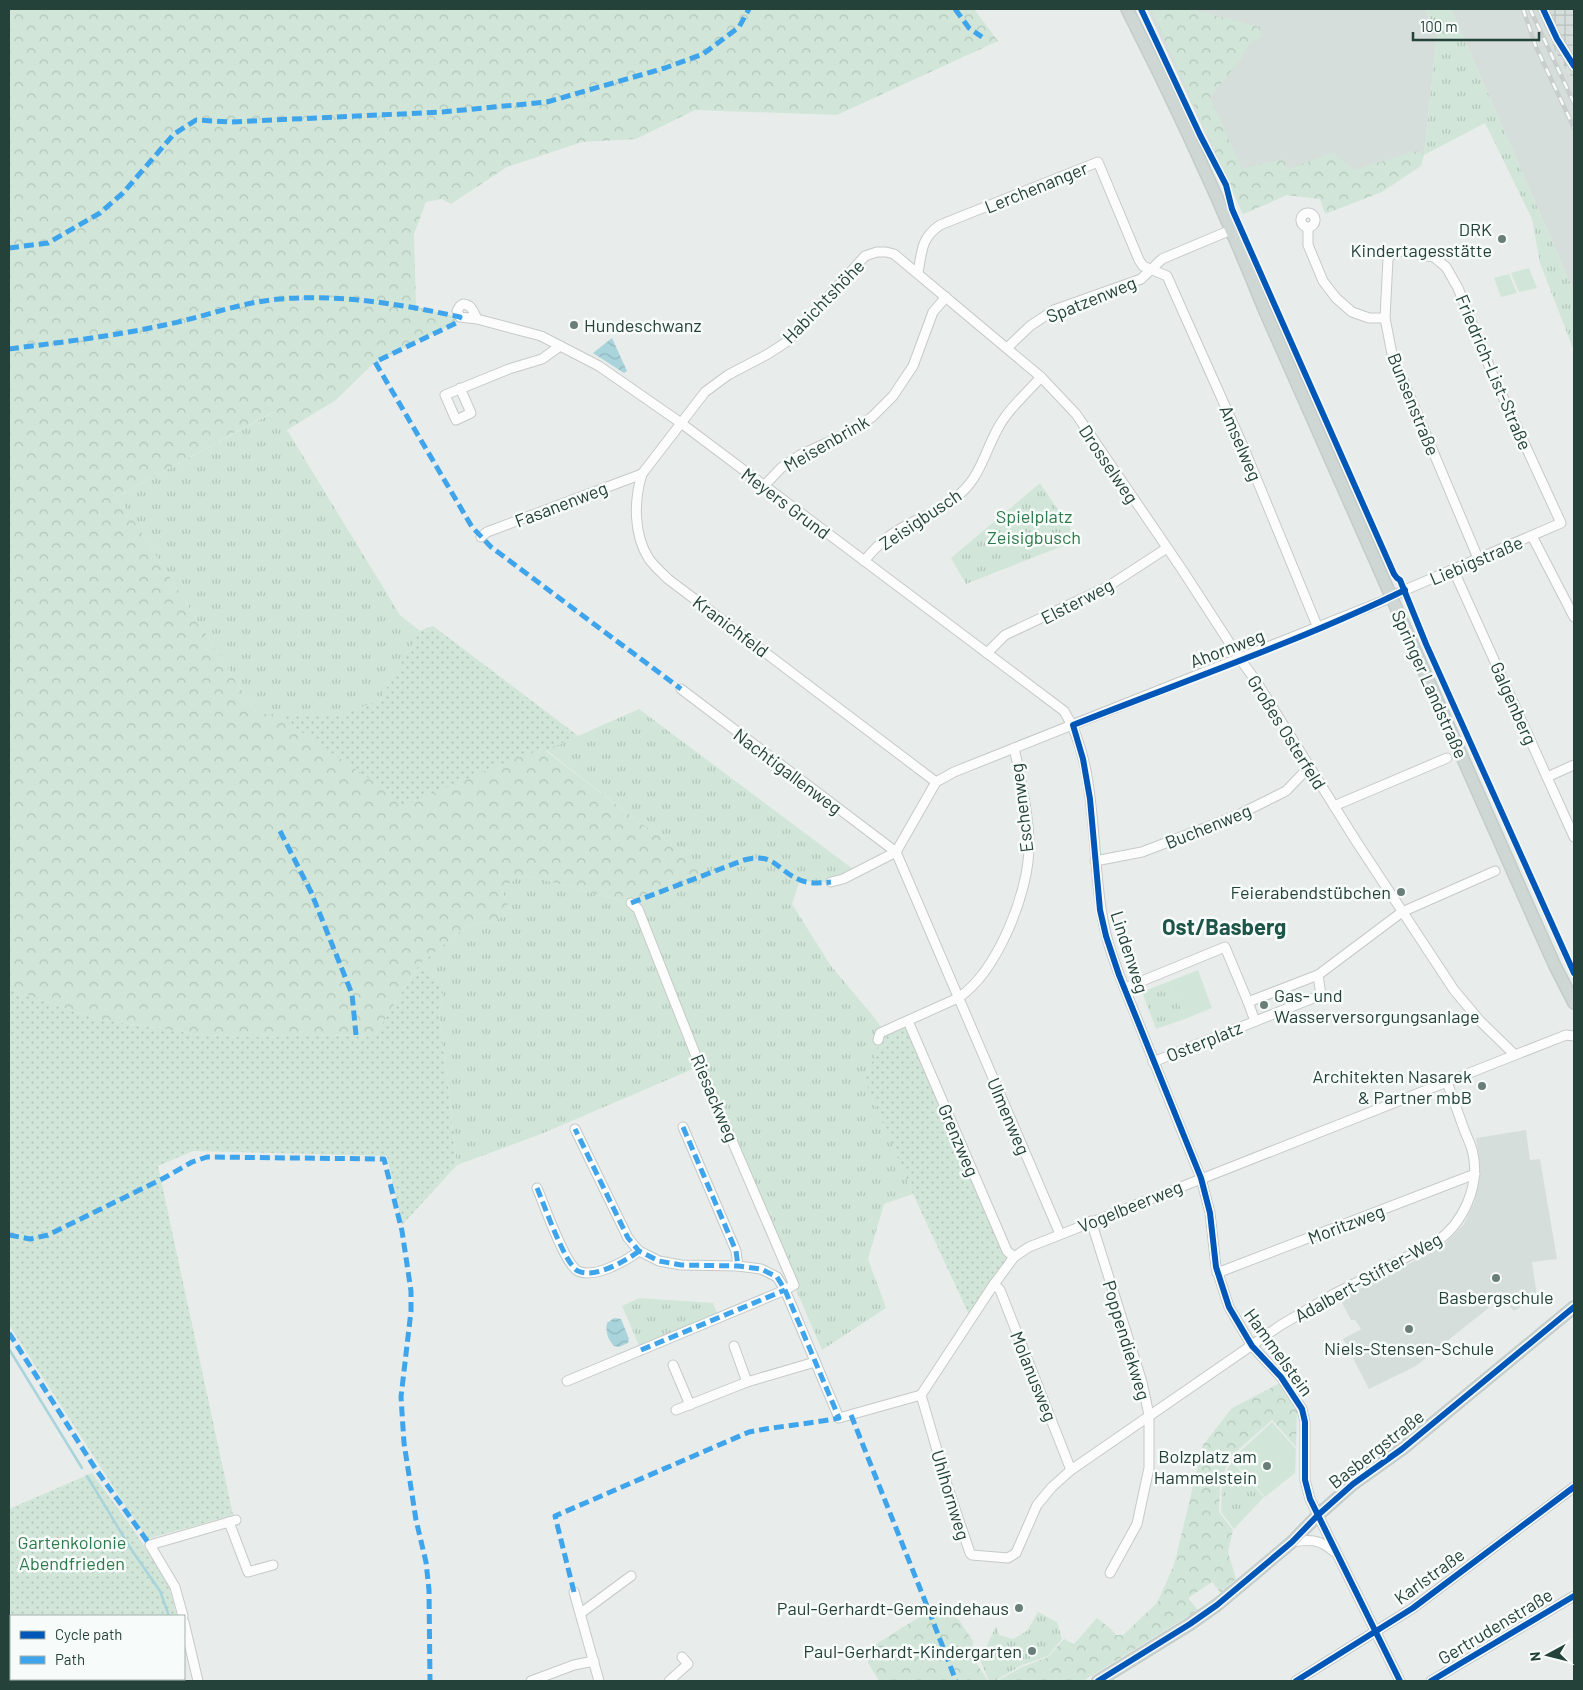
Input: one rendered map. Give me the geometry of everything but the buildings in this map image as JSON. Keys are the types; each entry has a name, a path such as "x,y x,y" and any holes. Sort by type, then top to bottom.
{"main road":[{"name":"Springer Landstraße","path":"1127,9 1159,72 1231,230 1391,596 1574,1004"},
{"name":"Basbergstraße","path":"1098,1681 1217,1605 1292,1542 1353,1484 1402,1449 1574,1307"}],"street":[{"path":"1543,9 1557,40 1574,66"},
{"name":"Lerchenanger","path":"918,272 923,243 931,232 940,225 1098,162 1139,260 1151,270"},
{"path":"1308,228 1308,245 1323,281 1336,298 1352,312 1369,318 1385,318"},
{"name":"Spatzenweg","path":"1007,348 1030,326 1054,310 1141,279 1162,258 1231,230"},
{"name":"Bunsenstraße","path":"1400,251 1392,253 1388,259 1385,318 1392,354 1478,558"},
{"name":"Friedrich-List-Straße","path":"1400,251 1434,257 1446,267 1458,288 1491,371 1560,523"},
{"name":"Habichtshöhe","path":"681,423 705,392 728,375 788,341 865,256 877,252 894,254 946,297"},
{"name":"Amselweg","path":"1151,270 1167,276 1243,446 1318,628"},
{"name":"Drosselweg","path":"946,297 1041,377 1076,414 1240,659"},
{"name":"Meisenbrink","path":"764,486 781,468 800,455 848,434 872,418 893,396 914,366 933,312 946,297"},
{"name":"Meyers Grund","path":"477,319 541,336 599,366 681,423 1064,711 1072,725"},
{"path":"460,388 509,369 542,359 560,346"},
{"name":"Zeisigbusch","path":"864,561 877,546 896,532 941,509 972,482 982,464 996,430 1005,417 1041,377"},
{"name":"Kranichfeld","path":"681,423 642,474 638,488 636,501 637,527 648,558 668,579 936,782"},
{"name":"Fasanenweg","path":"481,537 487,532 642,474"},
{"name":"Liebigstraße","path":"1391,596 1560,523"},
{"path":"1532,536 1574,617"},
{"name":"Elsterweg","path":"987,653 1005,636 1107,587 1167,548"},
{"name":"Galgenberg","path":"1453,569 1574,837"},
{"name":"Ahornweg","path":"936,782 954,772 1318,628 1391,596"},
{"name":"Großes Osterfeld","path":"1240,659 1454,990 1480,1021 1515,1054"},
{"name":"Nachtigallenweg","path":"681,689 896,852"},
{"name":"Lindenweg","path":"1072,725 1083,758 1090,799 1100,910 1106,936 1124,988 1200,1178"},
{"name":"Eschenweg","path":"958,998 968,991 983,974 998,949 1012,920 1027,867 1029,846 1023,788 1014,748"},
{"name":"Großes Osterfeld","path":"1334,806 1447,758"},
{"path":"1547,777 1574,765"},
{"name":"Buchenweg","path":"1095,861 1142,852 1236,816 1286,791 1309,766"},
{"path":"831,882 843,879 896,852 936,782"},
{"name":"Ulmenweg","path":"896,852 1060,1234"},
{"path":"1402,912 1495,871"},
{"name":"Riesackweg","path":"630,903 638,909 700,1066 789,1272 794,1285 785,1290"},
{"name":"Osterplatz","path":"1248,1002 1318,975 1402,912"},
{"name":"Osterplatz","path":"1124,988 1225,947 1255,1021"},
{"name":"Osterplatz","path":"1153,1062 1321,995 1318,975"},
{"path":"878,1040 880,1033 958,998"},
{"name":"Grenzweg","path":"908,1021 1007,1251 1014,1258"},
{"name":"Vogelbeerweg","path":"921,1395 994,1284 1014,1258 1029,1247 1090,1221 1515,1054 1570,1035"},
{"name":"Adalbert-Stifter-Weg","path":"1012,1557 1016,1553 1037,1505 1052,1487 1071,1470 1280,1325 1447,1234 1460,1219 1466,1207 1475,1174 1473,1154 1447,1082"},
{"path":"683,1127 736,1251 738,1266"},
{"path":"575,1129 628,1238 639,1251 659,1261 681,1265 738,1266 761,1269 777,1277 785,1290 839,1418 921,1395"},
{"name":"Moritzweg","path":"1217,1273 1475,1174"},
{"name":"Hammelstein","path":"1200,1178 1210,1213 1217,1273 1229,1307 1252,1346 1281,1377 1302,1410 1306,1436 1305,1480 1310,1499 1400,1681"},
{"path":"537,1188 560,1243 572,1267 578,1272 588,1274 616,1266 639,1251"},
{"name":"Poppendiekweg","path":"1090,1221 1142,1382 1149,1415 1149,1468 1137,1524 1110,1573"},
{"name":"Molanusweg","path":"994,1284 1000,1290 1071,1470"},
{"path":"567,1381 785,1290"},
{"path":"734,1346 747,1382"},
{"path":"676,1410 747,1382 816,1362"},
{"path":"673,1366 690,1404"},
{"name":"Uhlhornweg","path":"921,1395 948,1488 970,1553 972,1555 1012,1557"},
{"name":"Karlstraße","path":"1296,1681 1424,1600 1574,1486"},
{"path":"182,1615 175,1587 150,1545 232,1521 248,1572 273,1565"},
{"path":"1292,1542 1304,1540 1317,1541 1327,1546 1337,1555"},
{"path":"581,1613 631,1576"},
{"path":"574,1592 599,1681"},
{"name":"Gertrudenstraße","path":"1430,1681 1574,1596"},
{"path":"185,1631 187,1650 198,1681"},
{"path":"669,1681 688,1664 682,1657"},
{"path":"530,1681 574,1665 594,1661"}],"shaded area":[{"path":"1147,9 1425,9 1437,35 1424,155 1320,199 1287,195 1243,214"},
{"path":"1451,9 1538,9 1555,51 1574,82 1574,292"},
{"path":"1538,9 1574,9 1574,82 1555,51"},
{"path":"1526,1130 1530,1160 1540,1159 1557,1259 1532,1262 1537,1296 1514,1311 1501,1298 1416,1366 1369,1389 1343,1339 1361,1329 1355,1320 1351,1320 1340,1299 1442,1247 1464,1224 1474,1203 1480,1178 1476,1138"}],"green space":[{"path":"9,9 974,9 998,41 837,115 695,110 636,139 582,142 507,167 451,204 442,199 426,202 414,234 416,307 460,317 456,323 375,362 336,400 287,430 273,412 118,496 257,714 343,714 379,701 420,631 433,626 578,736 546,751 639,822 696,861 703,875 631,903 529,876 517,878 501,889 511,912 496,920 466,927 420,964 375,1035 244,1037 201,1035 97,1019 9,989"},
{"path":"1151,9 1191,9 1260,27 1261,37 1249,44 1241,59 1210,97 1242,169 1284,159 1288,170 1332,152 1354,170 1417,151 1424,155 1421,166 1382,192 1325,214 1320,199 1287,195 1243,214"},
{"path":"1425,9 1451,9 1574,292 1574,351 1540,263 1532,219 1485,123 1424,155 1437,35"},
{"path":"1529,268 1537,288 1519,292 1511,273"},
{"path":"1509,274 1517,293 1501,297 1494,278"},
{"path":"274,412 287,430 400,615 420,631 379,701 343,714 257,714 118,496"},
{"name":"Spielplatz Zeisigbusch","path":"1040,483 1078,540 966,584 951,558"},
{"path":"433,626 578,736 546,750 543,749 506,762 403,806 367,777 275,714 343,714 379,701 420,631"},
{"path":"639,709 857,872 829,881 800,880 792,904 831,966 884,1031 866,1081 913,1194 884,1204 868,1259 886,1308 822,1350 700,1066 541,1134 457,1165 439,1011 444,987 420,964 466,927 496,920 511,912 501,889 517,878 529,876 631,903 703,875 695,861 639,822 546,750"},
{"path":"420,964 444,987 439,1011 457,1165 402,1225 387,1156 193,1151 158,1166 233,1515 147,1539 9,1325 9,989 97,1019 201,1035 244,1037 375,1035"},
{"path":"1198,970 1212,1008 1185,1019 1170,981"},
{"path":"1170,981 1185,1019 1156,1029 1142,992"},
{"path":"908,1021 1014,1257 971,1319 913,1194 865,1081 884,1031"},
{"path":"639,1298 713,1303 719,1318 641,1350 622,1306"},
{"path":"1280,1383 1297,1410 1296,1447 1272,1420 1229,1458 1220,1484 1219,1512 1233,1530 1228,1552 1236,1579 1221,1593 1212,1582 1188,1598 1198,1610 1083,1681 997,1681 1022,1667 1048,1657 1064,1639 1074,1644 1097,1618 1116,1635 1123,1635 1157,1603 1174,1565 1203,1445 1232,1408"},
{"name":"Bolzplatz am Hammelstein","path":"1272,1422 1296,1449 1295,1473 1265,1497 1232,1459"},
{"path":"1231,1460 1264,1497 1234,1529 1221,1512 1222,1485"},
{"name":"Gartenkolonie Abendfrieden","path":"92,1473 133,1529 168,1584 177,1615 10,1615 10,1680 96,1680 9,1681 9,1509"},
{"path":"942,1609 959,1620 973,1641 972,1656 988,1681 879,1681 862,1653 929,1611"},
{"path":"1038,1612 1057,1622 1062,1639 1048,1656 1022,1665 995,1681 989,1681 980,1660 996,1626 999,1635 1013,1639 1027,1631"}],"water":[{"path":"612,338 627,371 624,373 593,353"},
{"path":"614,1318 621,1319 629,1339 628,1343 619,1347 612,1344 607,1332 607,1323"}],"waterway":[{"path":"9,1349 82,1468"},
{"path":"87,1476 131,1549 160,1591 169,1615"}],"railway":[{"path":"1523,9 1536,47 1574,128"},
{"path":"1530,9 1574,103"}],"marked path":[{"path":"9,248 48,243 100,213 123,193 174,134 196,120 231,122 442,112 547,102 665,68 703,54 739,27 749,9"},
{"path":"955,9 969,28 982,37"},
{"path":"9,349 129,332 183,321 252,303 280,299 325,298 370,301 460,317 456,323 375,362 472,527 491,547 681,689"},
{"path":"280,831 311,892 352,994 356,1035"},
{"path":"631,903 744,860 754,858 769,860 792,876 804,881 815,883 831,882"},
{"path":"683,1127 736,1251 738,1266"},
{"path":"574,1592 555,1516 749,1432 839,1418 785,1290 777,1277 761,1269 738,1266 681,1265 659,1261 639,1251 628,1238 575,1129"},
{"path":"9,1235 30,1239 48,1235 164,1178 192,1162 207,1157 384,1159 402,1231 411,1291 411,1311 401,1397 404,1443 416,1520 426,1562 429,1590 430,1681"},
{"path":"537,1188 561,1246 567,1258 578,1271 585,1273 601,1271 618,1264 639,1251"},
{"path":"641,1350 785,1290"},
{"path":"9,1333 95,1468 150,1545"},
{"path":"851,1415 956,1681"},
{"path":"92,1681 96,1680"}],"cycle path":[{"path":"1141,9 1200,135 1226,185 1232,209 1394,574 1400,580 1426,644 1574,973"},
{"path":"1543,9 1557,39 1574,66"},
{"path":"1400,1681 1310,1499 1305,1480 1305,1422 1302,1409 1281,1377 1252,1346 1229,1307 1216,1267 1210,1213 1201,1178 1119,975 1106,936 1100,910 1090,799 1083,759 1073,725 1324,627 1405,590"},
{"path":"1098,1681 1217,1605 1292,1542 1318,1515 1353,1484 1402,1449 1574,1307"},
{"path":"1296,1681 1413,1608 1574,1487"},
{"path":"1431,1681 1574,1596"}],"place":[{"name":"DRK Kindertagesstätte","path":"1502,239"},
{"name":"Hundeschwanz","path":"574,325"},
{"name":"Feierabendstübchen","path":"1401,892"},
{"name":"Gas- und Wasserversorgungsanlage","path":"1264,1005"},
{"name":"Architekten Nasarek & Partner mbB","path":"1482,1086"},
{"name":"Basbergschule","path":"1496,1278"},
{"name":"Niels-Stensen-Schule","path":"1409,1329"},
{"name":"Bolzplatz am Hammelstein","path":"1267,1466"},
{"name":"Paul-Gerhardt-Gemeindehaus","path":"1019,1608"},
{"name":"Paul-Gerhardt-Kindergarten","path":"1032,1651"}],"district":[{"name":"Ost/Basberg","path":"1224,926"}]}
